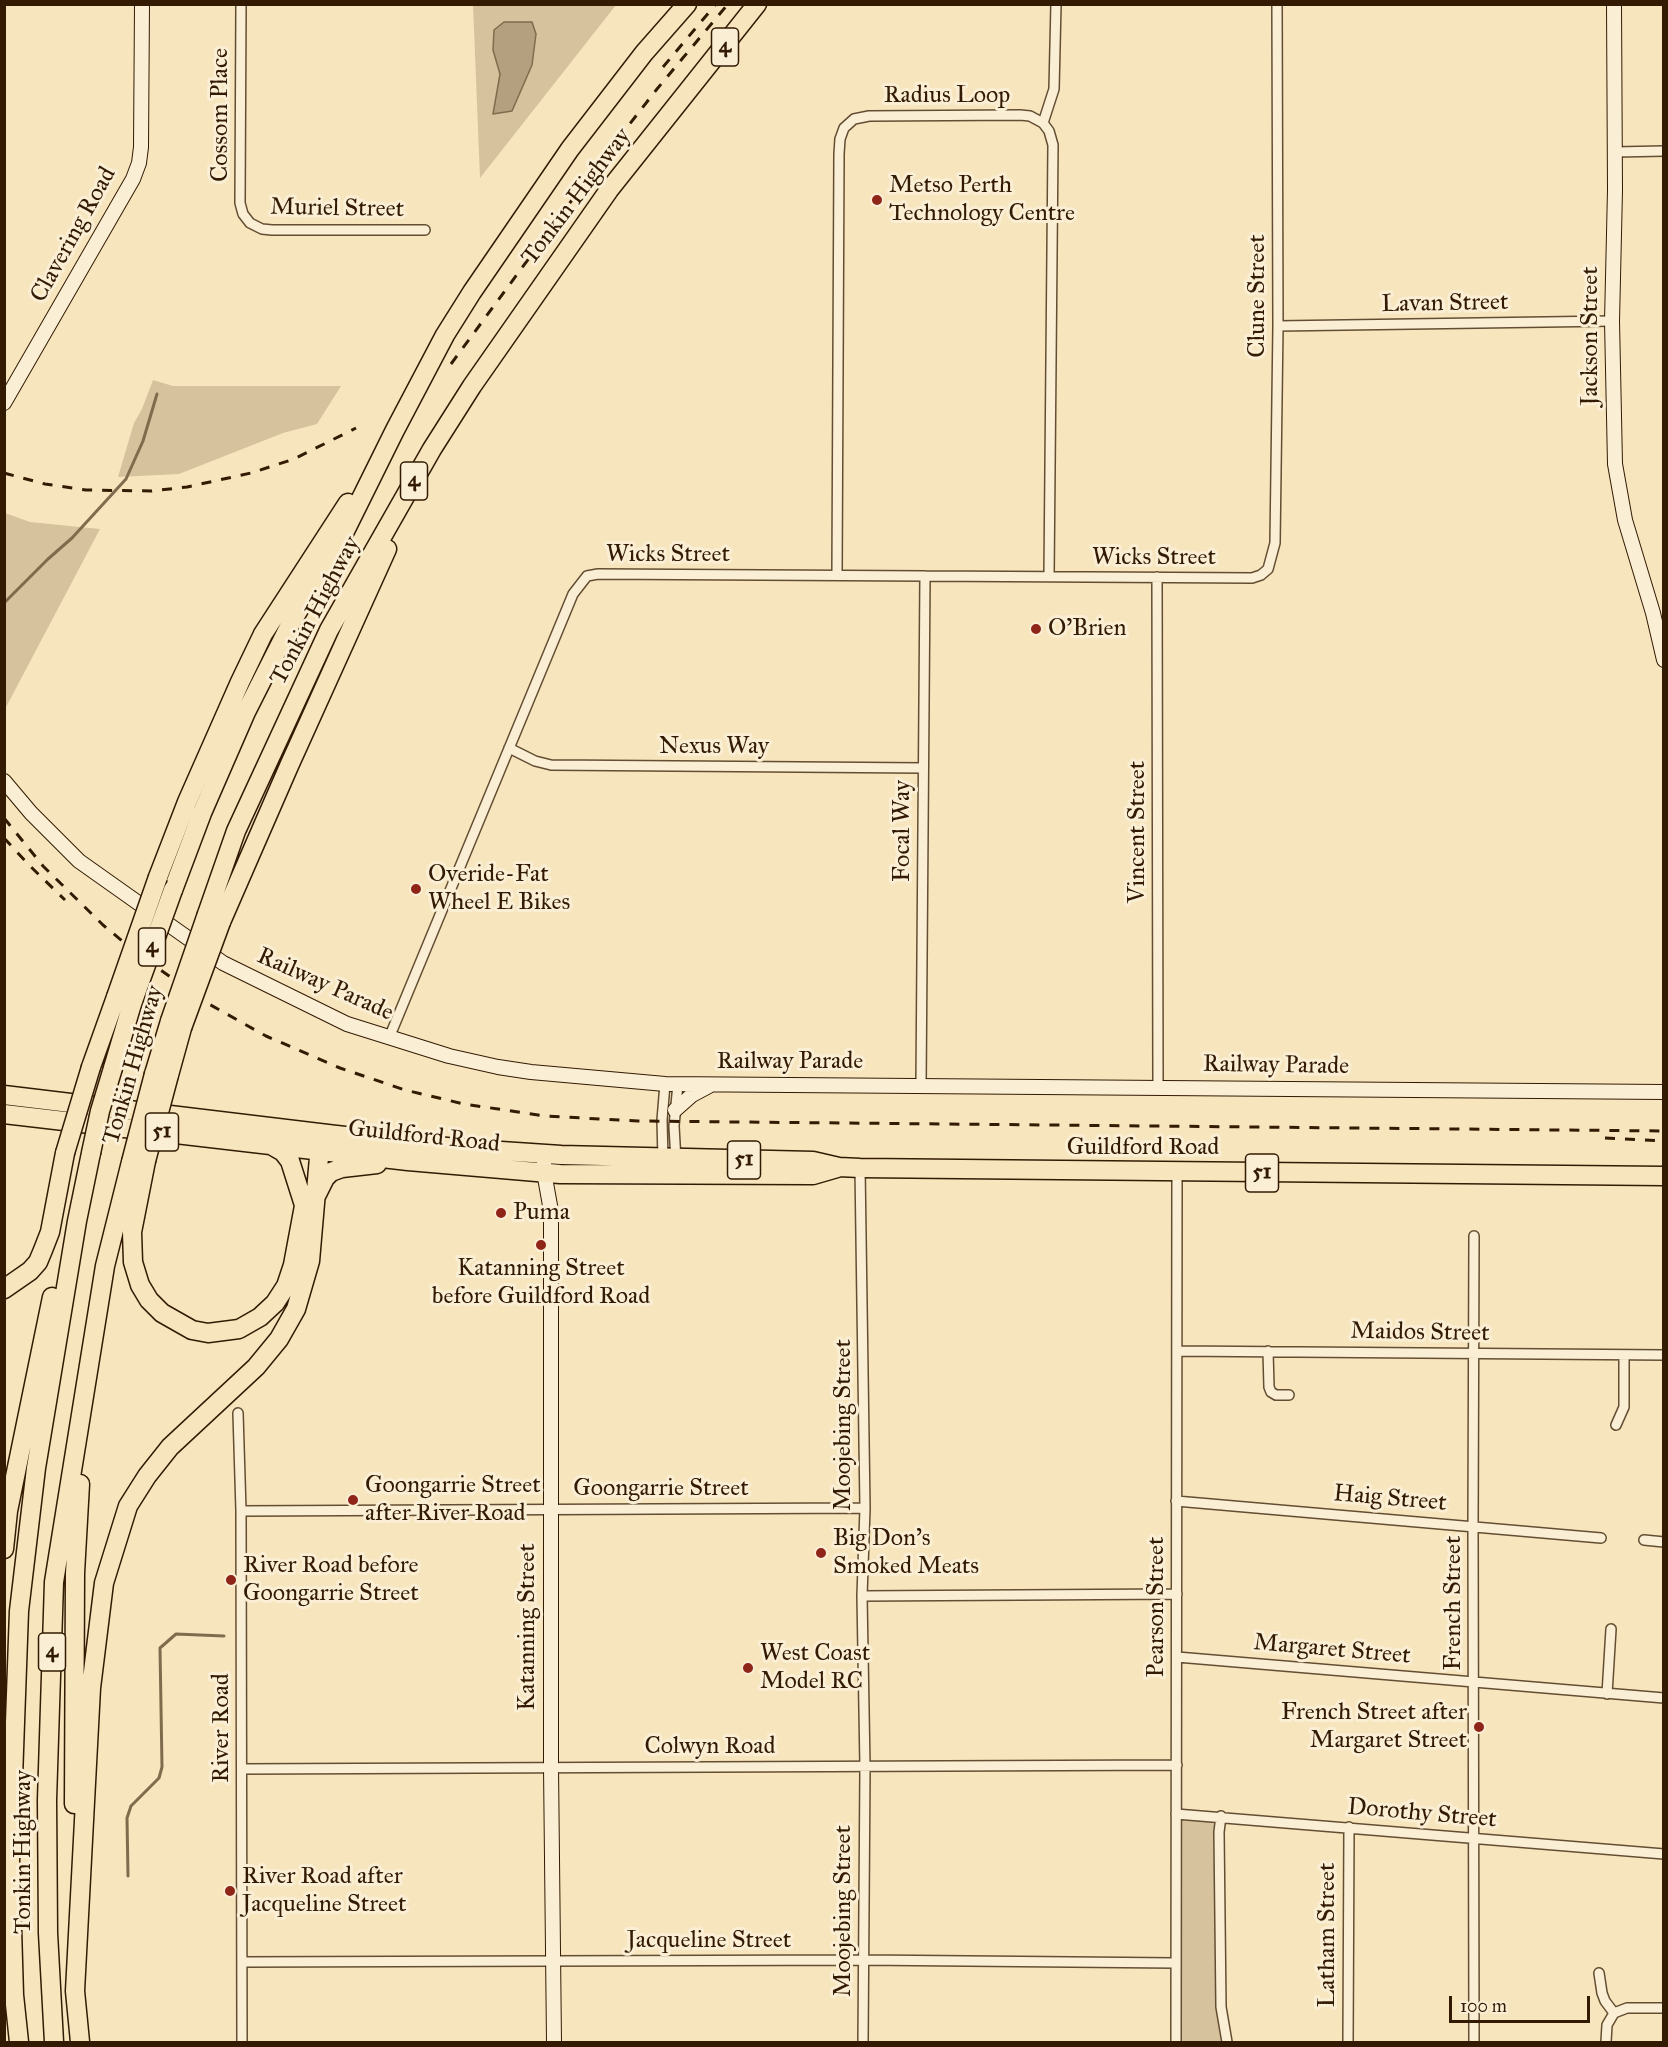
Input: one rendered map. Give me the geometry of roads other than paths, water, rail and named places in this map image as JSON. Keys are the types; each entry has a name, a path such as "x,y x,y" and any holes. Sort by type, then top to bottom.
{"highway":[{"name":"Tonkin Highway","path":"18,2043 14,1995 10,1861 19,1611 36,1468 77,1221 100,1111 113,1068 124,1001 173,890 202,813 246,712 291,622 342,537 445,335 523,217 603,105 687,4"},
{"name":"Tonkin Highway","path":"54,2043 48,1933 47,1800 54,1582 105,1266 138,1161 176,1024 214,918 236,831 329,630 432,449 478,376 609,190 759,4"},
{"path":"4,1289 30,1271 38,1262 50,1232 65,1153 91,1068 124,1001 158,878 192,791 240,682 263,634 393,434"},
{"name":"Guildford Road","path":"4,1095 314,1141 408,1161 552,1173 670,1167"},
{"name":"Guildford Road","path":"4,1114 268,1144 314,1141 456,1148 553,1154 670,1167 813,1175 839,1167 1664,1176"},
{"path":"80,2043 75,1991 91,1688 104,1583 128,1506 147,1476 170,1447 256,1367 279,1339 296,1309 310,1260 309,1202 314,1141"},
{"path":"268,1144 283,1152 290,1161 309,1202"},
{"path":"138,1161 132,1232 133,1262 140,1285 149,1300 162,1313 192,1330 208,1333 239,1329 260,1317 275,1303 286,1286 309,1202 331,1172 342,1168 408,1161"},
{"name":"Tonkin Highway","path":"4,1549 8,1510 58,1263 77,1221"},
{"path":"77,1956 73,1764 75,1573 87,1380"}],"street":[{"name":"Clavering Road","path":"4,403 133,179 139,163 142,4"},
{"name":"Cossom Place","path":"241,4 240,203 243,214 250,223"},
{"path":"1043,123 1054,89 1056,4"},
{"name":"Clune Street","path":"1252,578 1268,569 1275,543 1278,326 1277,4"},
{"name":"Jackson Street","path":"1614,4 1615,152 1612,321 1616,464 1625,520 1653,613 1664,660"},
{"name":"Radius Loop","path":"837,575 839,154 840,139 844,128 854,119 869,116 1020,115 1030,116 1043,123 1052,139 1054,152 1049,576"},
{"path":"1615,152 1664,151"},
{"name":"Muriel Street","path":"250,223 262,229 272,230 425,230"},
{"name":"Lavan Street","path":"1278,326 1612,321"},
{"name":"Wicks Street","path":"390,1038 573,594 588,576 598,574 1252,578"},
{"name":"Focal Way","path":"921,1085 925,576"},
{"name":"Vincent Street","path":"1157,577 1158,1087"},
{"name":"Nexus Way","path":"509,748 535,761 550,765 923,768"},
{"name":"Railway Parade","path":"4,781 31,813 79,861 223,963 347,1024 449,1056 498,1067 672,1084 1664,1092"},
{"path":"670,1167 675,1110 672,1084"},
{"path":"670,1167 663,1120 672,1084"},
{"path":"675,1110 692,1095 714,1084"},
{"name":"Katanning Street","path":"553,1154 551,1211 551,1767 554,2043"},
{"name":"Moojebing Street","path":"860,1168 865,1508 862,1596 865,1767 863,2043"},
{"name":"Pearson Street","path":"1176,2043 1177,1172"},
{"name":"French Street","path":"1474,1236 1474,2043"},
{"name":"Maidos Street","path":"1177,1351 1664,1355"},
{"path":"1268,1351 1270,1392 1276,1395 1289,1395"},
{"path":"1616,1425 1624,1407 1624,1354"},
{"name":"River Road","path":"238,1413 241,1511 242,2043"},
{"name":"Haig Street","path":"1176,1501 1601,1538"},
{"name":"Goongarrie Street","path":"241,1511 865,1508"},
{"path":"1644,1540 1664,1542"},
{"path":"862,1596 1177,1594"},
{"path":"1607,1694 1611,1629"},
{"name":"Margaret Street","path":"1177,1657 1664,1698"},
{"name":"Colwyn Road","path":"242,1769 1177,1765"},
{"name":"Dorothy Street","path":"1176,1814 1664,1854"},
{"path":"1221,1816 1219,1832 1221,2007 1227,2043"},
{"name":"Latham Street","path":"1348,2043 1349,1827"},
{"name":"Jacqueline Street","path":"242,1962 863,1960 1175,1963"},
{"path":"1599,1973 1605,2001 1614,2013"},
{"path":"1606,2043 1606,2025 1614,2013 1627,2008 1664,2008"}],"waterway":[{"path":"4,603 72,538 126,479 143,441 157,394"},
{"path":"128,1876 127,1818 131,1806 159,1778 162,1767 160,1648 176,1634 224,1636"}],"railway":[{"path":"663,67 716,4"},
{"path":"451,364 600,162 728,4"},
{"path":"4,473 45,484 86,490 152,491 187,487 251,473 294,459 356,428"},
{"path":"4,818 43,866 103,925 138,954 207,1003 266,1036 340,1068 405,1090 464,1104 545,1116 638,1121 1664,1131"},
{"path":"4,838 65,900"},
{"path":"1605,1138 1664,1141"}],"place":[{"name":"Metso Perth Technology Centre","path":"877,200"},
{"name":"O’Brien","path":"1036,629"},
{"name":"Overide-Fat Wheel E Bikes","path":"416,889"},
{"name":"Puma","path":"501,1213"},
{"name":"Katanning Street before Guildford Road","path":"541,1245"},
{"name":"Goongarrie Street after River Road","path":"353,1500"},
{"name":"Big Don's Smoked Meats","path":"821,1553"},
{"name":"River Road before Goongarrie Street","path":"231,1580"},
{"name":"West Coast Model RC","path":"748,1668"},
{"name":"French Street after Margaret Street","path":"1479,1727"},
{"name":"River Road after Jacqueline Street","path":"230,1891"}]}
